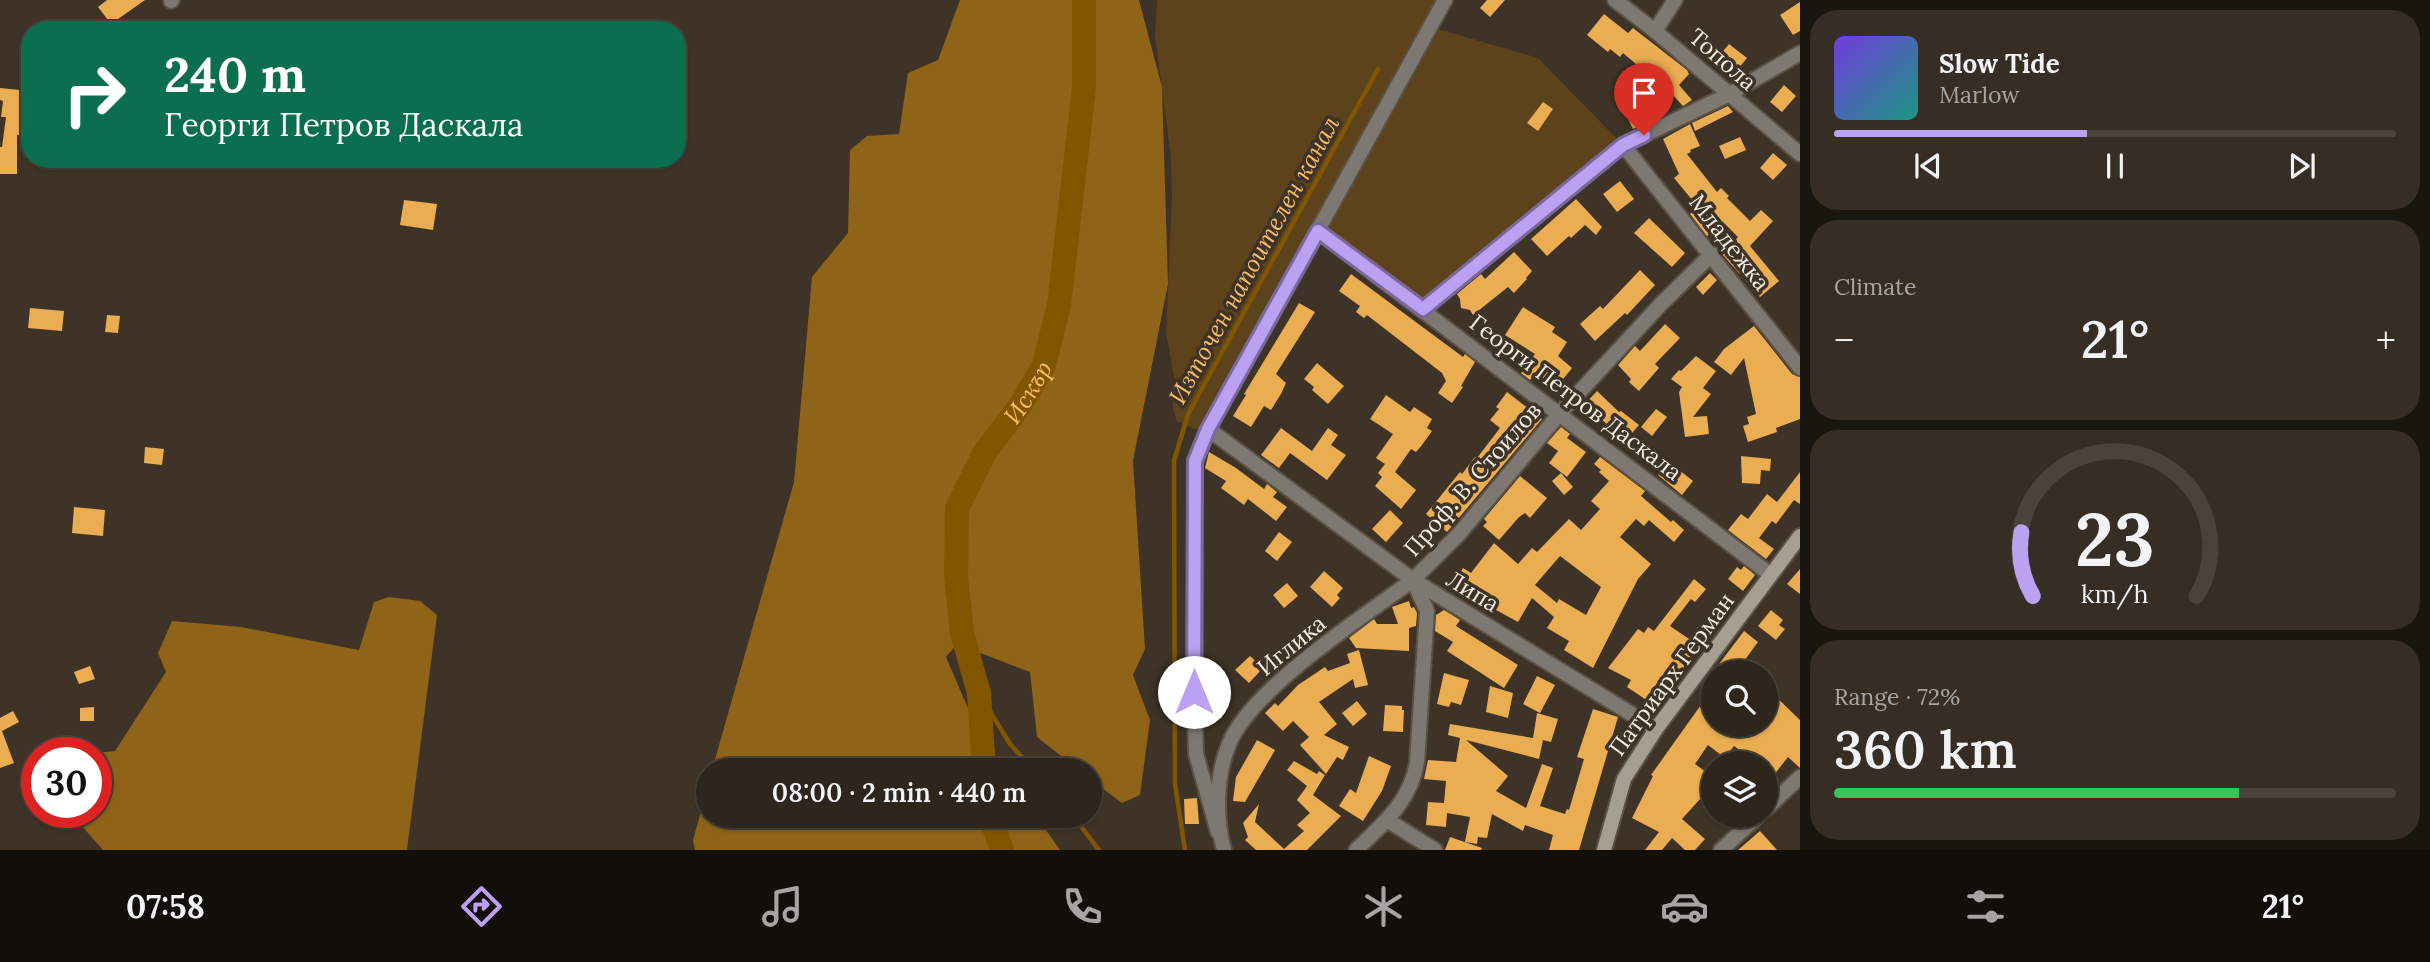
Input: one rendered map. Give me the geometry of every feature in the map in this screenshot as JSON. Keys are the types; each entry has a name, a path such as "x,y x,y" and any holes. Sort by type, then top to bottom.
{"street":[{"path":"1219,832 1196,754 1195,461 1208,429 1445,0"},
{"name":"Топола","path":"1615,0 1800,154"},
{"path":"1655,31 1675,0"},
{"path":"1423,309 1623,145 1728,94 1800,52"},
{"name":"Младежка","path":"1623,145 1800,368"},
{"name":"Георги Петров Даскала","path":"1318,231 1771,575"},
{"name":"Проф. В. Стоилов","path":"1356,850 1387,820 1407,795 1418,762 1427,611 1413,580 1459,534 1560,413 1661,304 1712,254"},
{"name":"Липа","path":"1208,429 1413,580 1656,729"},
{"name":"Патриарх Герман","path":"1604,850 1624,779 1656,729 1800,536"},
{"name":"Иглика","path":"1224,850 1219,832 1220,779 1229,743 1253,707 1293,670 1413,580"},
{"path":"1778,798 1800,777"},
{"path":"1387,820 1435,850"},
{"path":"1721,850 1745,828"}],"shaded area":[{"path":"960,0 1139,0 1162,87 1168,284 1133,461 1145,649 1133,675 1150,720 1140,795 1122,803 1102,788 1102,758 1064,758 1037,737 1030,672 957,644 946,657 982,741 994,758 715,758 794,482 812,277 848,233 850,150 867,136 899,134 908,73 938,60"},
{"path":"1157,0 1445,0 1431,27 1538,58 1623,145 1423,309 1318,232 1208,429 1195,429 1177,421 1173,409 1174,377 1166,332 1172,198 1171,157 1155,36"},
{"path":"389,597 420,601 437,615 407,850 103,850 84,828 112,828 112,751 115,751 166,672 158,653 172,621 241,627 359,650 374,602"},
{"path":"696,828 1044,828 1060,850 695,850 693,840"}],"building":[{"path":"107,0 145,0 115,21 109,21 98,7"},
{"path":"1487,0 1505,0 1490,17 1480,8"},
{"path":"1800,2 1800,31 1793,35 1780,15"},
{"path":"1604,14 1628,33 1633,28 1687,70 1689,74 1679,85 1692,100 1683,106 1662,83 1655,90 1638,75 1643,70 1623,53 1620,57 1610,49 1608,52 1587,35"},
{"path":"1729,44 1747,58 1734,74 1716,60"},
{"path":"1784,85 1796,96 1782,112 1770,102"},
{"path":"0,88 21,90 21,136 17,135 17,174 0,174 0,147 6,117 1,117 3,101 0,100"},
{"path":"1647,100 1656,118 1633,129 1624,111"},
{"path":"1543,102 1553,109 1538,131 1527,123"},
{"path":"1728,106 1733,112 1695,131 1692,123"},
{"path":"1690,124 1700,146 1687,154 1717,192 1721,188 1750,221 1761,210 1773,221 1750,246 1779,281 1760,297 1722,254 1738,237 1722,221 1707,236 1690,214 1698,207 1674,178 1679,174 1663,139"},
{"path":"1740,137 1746,150 1725,159 1719,146"},
{"path":"1773,153 1787,165 1773,180 1760,168"},
{"path":"1620,181 1634,199 1617,212 1603,194"},
{"path":"1576,199 1602,227 1596,235 1585,225 1547,256 1531,239"},
{"path":"404,200 437,204 433,230 400,225"},
{"path":"1649,218 1685,253 1672,267 1634,233"},
{"path":"1514,252 1532,271 1514,293 1508,287 1473,315 1470,310 1461,308 1457,294 1481,274 1485,279"},
{"path":"1640,270 1655,285 1627,315 1625,313 1595,341 1580,324 1600,306 1603,309"},
{"path":"1710,273 1717,280 1703,295 1696,287"},
{"path":"1351,274 1463,357 1465,354 1475,362 1452,403 1438,393 1446,381 1442,373 1367,315 1364,318 1356,312 1360,306 1339,291"},
{"path":"1299,303 1315,312 1276,374 1286,383 1281,394 1271,410 1264,406 1251,427 1233,416"},
{"path":"1523,307 1555,327 1552,332 1567,342 1558,356 1572,368 1556,388 1536,372 1530,380 1521,373 1535,354 1505,335"},
{"path":"30,308 64,311 62,331 28,328"},
{"path":"107,315 120,316 118,333 105,332"},
{"path":"1665,324 1680,338 1655,364 1659,368 1639,391 1629,382 1631,379 1618,365 1635,346 1640,351"},
{"path":"1754,326 1792,374 1800,377 1800,419 1776,428 1777,432 1748,442 1743,426 1749,424 1747,417 1756,414 1744,358 1731,375 1714,362 1724,349"},
{"path":"1696,356 1716,371 1703,388 1711,394 1693,417 1707,416 1709,434 1685,437 1679,392 1682,387 1671,379"},
{"path":"1317,363 1344,386 1328,404 1304,379"},
{"path":"1597,391 1619,412 1639,425 1626,440 1584,405"},
{"path":"1507,392 1542,419 1447,532 1426,514 1460,472 1462,474 1475,457 1477,458 1500,428 1490,420"},
{"path":"1386,395 1410,412 1414,407 1432,419 1427,428 1432,431 1416,452 1411,449 1395,472 1416,490 1401,509 1375,486 1382,477 1378,473 1385,464 1376,458 1393,434 1370,419"},
{"path":"1656,409 1667,417 1652,436 1641,427"},
{"path":"1561,427 1570,434 1567,438 1586,452 1567,477 1549,463 1558,451 1547,443"},
{"path":"1281,428 1312,451 1328,428 1338,435 1331,445 1346,455 1327,480 1290,453 1279,468 1261,455"},
{"path":"145,447 164,449 162,465 144,463"},
{"path":"1209,452 1264,489 1267,484 1277,492 1273,497 1287,507 1276,521 1248,499 1244,505 1221,488 1226,481 1205,468"},
{"path":"1741,456 1771,459 1770,471 1761,470 1760,484 1742,483"},
{"path":"1600,457 1645,491 1641,496 1684,530 1674,542 1649,520 1644,526 1636,519 1620,537 1651,564 1638,579 1593,668 1564,650 1569,641 1547,628 1554,617 1532,598 1518,622 1452,586 1463,568 1471,573 1494,543 1518,564 1532,548 1537,552 1569,519 1581,530 1600,509 1591,501 1609,481 1594,464","holes":["1560,556 1601,587 1586,615 1559,599 1557,603 1535,585"]},
{"path":"1669,462 1693,481 1682,495 1658,475"},
{"path":"1800,472 1800,504 1794,500 1776,524 1772,521 1759,538 1774,549 1766,559 1728,530 1741,514 1748,519 1767,494 1777,502"},
{"path":"1561,473 1573,487 1564,495 1552,481"},
{"path":"1520,476 1547,498 1530,518 1525,513 1519,517 1499,540 1483,526 1487,522 1484,519"},
{"path":"74,507 105,510 103,536 72,533"},
{"path":"1390,510 1403,523 1386,542 1372,529"},
{"path":"1279,532 1292,542 1277,561 1265,551"},
{"path":"1744,566 1755,575 1743,591 1728,579 1737,567 1741,570"},
{"path":"1800,569 1800,594 1787,584"},
{"path":"1324,571 1343,588 1337,595 1340,598 1332,607 1310,587"},
{"path":"1694,579 1706,589 1695,602 1691,599 1670,626 1689,639 1701,623 1715,632 1704,648 1700,646 1673,682 1667,678 1651,703 1627,687 1631,680 1608,668 1638,629 1644,633 1648,627 1654,631"},
{"path":"1287,583 1298,596 1284,608 1273,595"},
{"path":"1409,601 1411,608 1414,607 1417,613 1416,626 1409,628 1409,651 1356,648 1349,638 1374,619 1377,624 1398,624 1392,607"},
{"path":"1444,610 1460,620 1456,626 1518,665 1504,688 1447,651 1453,642 1435,631 1436,615"},
{"path":"1771,610 1783,620 1779,625 1785,629 1776,640 1758,626"},
{"path":"1744,631 1758,642 1745,660 1722,660"},
{"path":"1359,650 1368,685 1355,688 1353,679 1319,702 1337,724 1324,735 1349,747 1343,760 1337,757 1326,774 1300,745 1309,737 1293,721 1283,731 1265,713 1275,703 1278,706 1298,685 1325,667 1328,671 1350,663 1347,654"},
{"path":"1250,656 1263,668 1249,683 1235,670"},
{"path":"90,666 95,679 79,684 74,672"},
{"path":"1444,673 1469,680 1461,705 1451,702 1449,707 1437,704"},
{"path":"1537,676 1555,685 1540,713 1523,704"},
{"path":"1205,678 1227,684 1222,702 1222,718 1205,717"},
{"path":"1490,686 1513,693 1508,718 1486,712"},
{"path":"1778,699 1800,720 1800,768 1788,757 1778,770 1778,751 1741,751 1734,746 1730,751 1716,751 1708,745 1701,751 1695,764 1701,768 1701,800 1682,819 1705,839 1695,850 1685,850 1672,838 1662,850 1645,850 1659,832 1632,818 1653,776 1651,775 1701,705 1701,737 1778,737"},
{"path":"1357,701 1367,714 1353,726 1342,713"},
{"path":"1385,705 1402,706 1403,732 1383,731"},
{"path":"94,707 94,721 80,721 80,708"},
{"path":"1593,709 1618,717 1579,850 1549,850 1553,835 1525,825 1523,831 1492,814 1487,838 1478,837 1477,844 1465,842 1470,817 1447,813 1446,827 1426,825 1428,802 1444,803 1446,781 1424,779 1428,760 1456,762 1460,738 1448,735 1450,724 1533,738 1537,713 1558,719 1551,742 1543,740 1539,759 1466,740 1508,776 1496,791 1526,808 1542,764 1553,768 1540,806 1565,814 1567,809 1569,810 1584,759 1577,757"},
{"path":"13,711 19,722 2,731 14,763 0,768 0,718"},
{"path":"1257,740 1275,750 1245,802 1233,801 1236,777"},
{"path":"1369,756 1391,766 1382,791 1363,821 1339,806 1350,789 1356,793"},
{"path":"1294,761 1317,774 1319,771 1325,775 1313,795 1341,816 1307,850 1256,850 1245,840 1248,837 1243,823 1259,804 1255,822 1284,849 1304,831 1297,825 1310,813 1297,800 1307,786 1287,770"},
{"path":"1197,798 1199,824 1185,824 1184,799"},
{"path":"1760,831 1777,850 1738,850"},
{"path":"1450,837 1482,848 1445,850"}],"waterway":[{"name":"Искър","path":"983,758 979,693 962,633 956,576 957,508 985,452 1020,406 1044,365 1059,305 1084,88 1084,0"},
{"name":"Източен напоителен канал","path":"1185,850 1175,784 1174,461 1188,414 1378,69"},
{"path":"979,693 1010,744 1023,758"},
{"name":"Искър","path":"994,828 1002,850"},
{"path":"1082,828 1099,850"}],"route":[{"path":"1194,692 1195,461 1208,429 1318,231 1423,309 1623,145 1644,135"}]}
